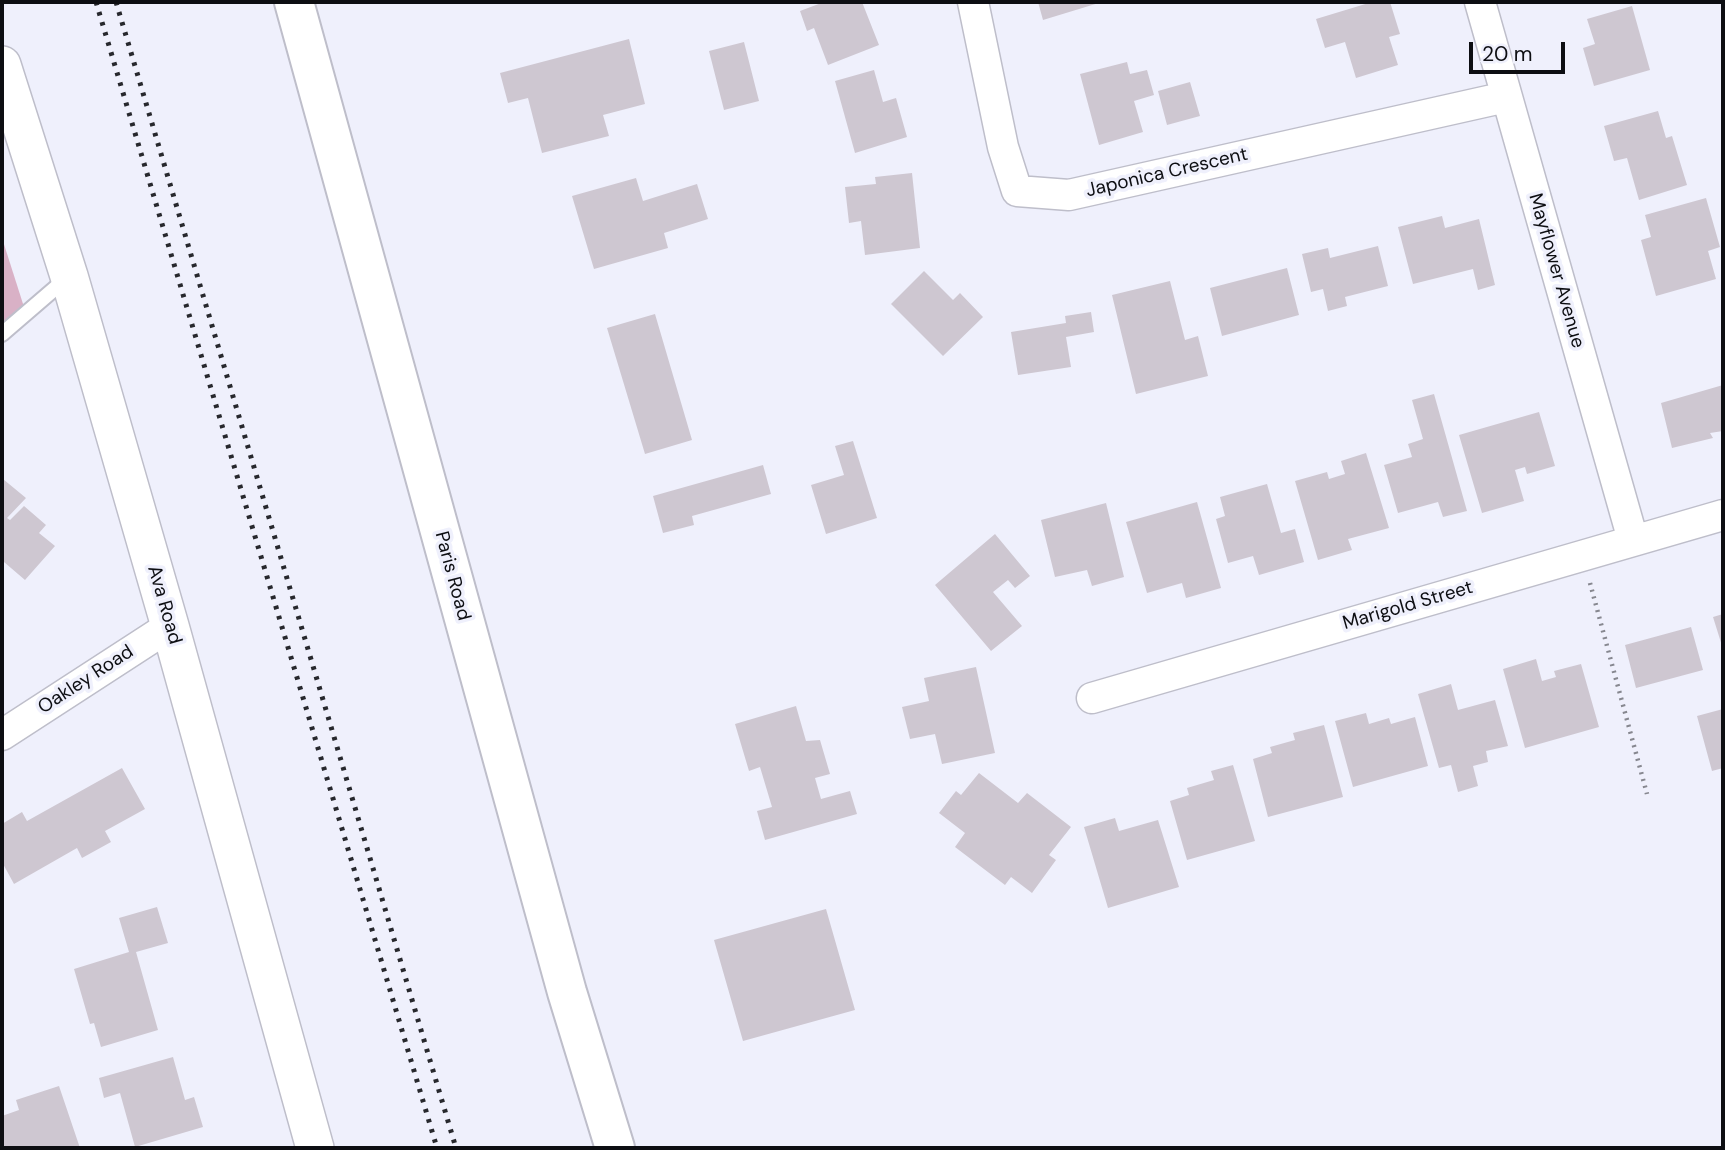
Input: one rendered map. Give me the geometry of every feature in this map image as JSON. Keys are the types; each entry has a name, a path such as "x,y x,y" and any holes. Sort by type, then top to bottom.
{"main road":[{"name":"Paris Road","path":"294,2 567,992 615,1148"}],"street":[{"name":"Japonica Crescent","path":"973,2 1003,147 1017,191 1069,195 1506,97"},
{"name":"Mayflower Avenue","path":"1480,2 1633,540"},
{"name":"Ava Road","path":"2,65 69,276 170,626 315,1148"},
{"name":"Marigold Street","path":"1092,698 1723,514"},
{"name":"Oakley Road","path":"2,735 170,626"}],"lane":[{"path":"2,334 69,276"}],"path":[{"path":"1583,555 1647,794"}],"shaded area":[{"path":"2,238 24,307 2,326"}],"building":[{"path":"824,2 862,2 879,45 828,65 814,28 807,31 800,11"},
{"path":"1038,2 1102,2 1043,20"},
{"path":"1372,2 1390,2 1400,34 1389,37 1398,65 1356,78 1345,42 1325,48 1316,19"},
{"path":"1632,6 1650,70 1594,86 1583,48 1595,44 1587,19"},
{"path":"629,39 645,104 603,115 609,136 542,153 528,98 508,103 500,73"},
{"path":"744,42 759,101 724,110 709,51"},
{"path":"1127,62 1130,74 1147,70 1154,95 1134,101 1143,132 1099,145 1080,74"},
{"path":"874,70 883,102 896,98 907,137 855,153 835,81"},
{"path":"1190,82 1200,116 1167,125 1158,91"},
{"path":"1658,111 1666,138 1672,136 1687,185 1639,200 1627,158 1614,161 1604,126"},
{"path":"912,173 920,248 865,255 861,221 849,223 845,187 876,184 875,177"},
{"path":"636,178 643,201 697,184 708,219 664,233 668,248 594,269 572,196"},
{"path":"1706,198 1720,247 1708,251 1716,279 1656,296 1641,240 1651,237 1645,215"},
{"path":"1442,216 1445,228 1479,219 1495,285 1478,290 1473,269 1413,284 1398,227"},
{"path":"1378,246 1388,286 1345,297 1347,306 1328,311 1323,289 1311,292 1302,254 1328,248 1330,258"},
{"path":"1287,268 1299,315 1222,336 1210,288"},
{"path":"924,271 953,300 960,293 983,317 943,356 891,304"},
{"path":"1170,281 1185,340 1198,336 1208,376 1136,394 1112,295"},
{"path":"1091,312 1094,332 1066,337 1071,367 1018,375 1011,332 1066,323 1065,316"},
{"path":"655,314 692,440 645,454 607,328"},
{"path":"1723,385 1723,431 1710,433 1713,438 1672,448 1661,403"},
{"path":"1434,394 1467,511 1443,517 1438,502 1398,513 1384,465 1412,457 1408,444 1423,439 1412,400"},
{"path":"1539,412 1555,466 1527,474 1525,467 1515,470 1524,501 1482,513 1459,435"},
{"path":"853,441 877,518 826,534 811,485 844,475 835,446"},
{"path":"1366,453 1389,528 1348,539 1352,550 1318,560 1295,481 1327,472 1329,479 1345,474 1341,461"},
{"path":"763,465 771,494 692,516 694,525 663,533 653,496"},
{"path":"3,479 26,498 7,518 10,520 24,506 46,525 39,533 55,546 25,580 4,562 2,565"},
{"path":"1267,484 1281,533 1295,529 1304,562 1259,575 1253,556 1228,563 1216,519 1225,516 1220,497"},
{"path":"1197,502 1221,588 1186,598 1182,583 1147,593 1126,522"},
{"path":"1106,503 1124,577 1092,586 1087,570 1055,577 1041,520"},
{"path":"995,534 1030,576 1015,588 1008,580 993,592 1022,626 991,651 935,585"},
{"path":"1723,614 1723,649 1713,617"},
{"path":"1691,627 1703,670 1636,688 1625,645"},
{"path":"1536,659 1542,681 1556,677 1554,671 1581,664 1599,727 1525,748 1503,669"},
{"path":"976,667 995,753 942,764 935,734 910,739 902,707 929,701 924,678"},
{"path":"1451,684 1458,710 1495,700 1508,746 1486,751 1488,762 1473,766 1478,786 1458,792 1451,765 1439,768 1418,694"},
{"path":"796,706 806,741 820,740 830,774 815,778 821,799 850,791 857,814 765,840 757,811 772,807 760,767 749,771 735,724"},
{"path":"1723,709 1723,768 1712,771 1697,716"},
{"path":"1366,713 1369,724 1389,718 1391,724 1415,717 1428,766 1353,787 1335,721"},
{"path":"1324,725 1343,797 1268,817 1253,759 1272,753 1270,747 1295,740 1293,733"},
{"path":"1233,765 1255,841 1187,860 1170,801 1189,795 1187,788 1214,780 1211,771"},
{"path":"122,768 145,809 105,831 111,842 82,858 77,848 14,884 2,862 2,824 22,812 27,821"},
{"path":"979,773 1018,803 1027,793 1071,827 1049,855 1056,860 1032,893 1011,877 1005,885 955,847 965,833 939,813 956,791 961,795"},
{"path":"1115,818 1119,831 1158,820 1179,887 1108,908 1084,827"},
{"path":"157,907 168,943 136,952 158,1030 101,1047 94,1023 90,1024 74,969 129,952 119,918"},
{"path":"826,909 855,1010 743,1041 714,940"},
{"path":"173,1057 185,1100 194,1097 203,1127 135,1147 120,1093 104,1098 99,1078"},
{"path":"59,1086 80,1148 2,1148 2,1116 19,1110 16,1100"}],"railway":[{"path":"96,2 437,1148"},
{"path":"116,2 456,1148"}]}
